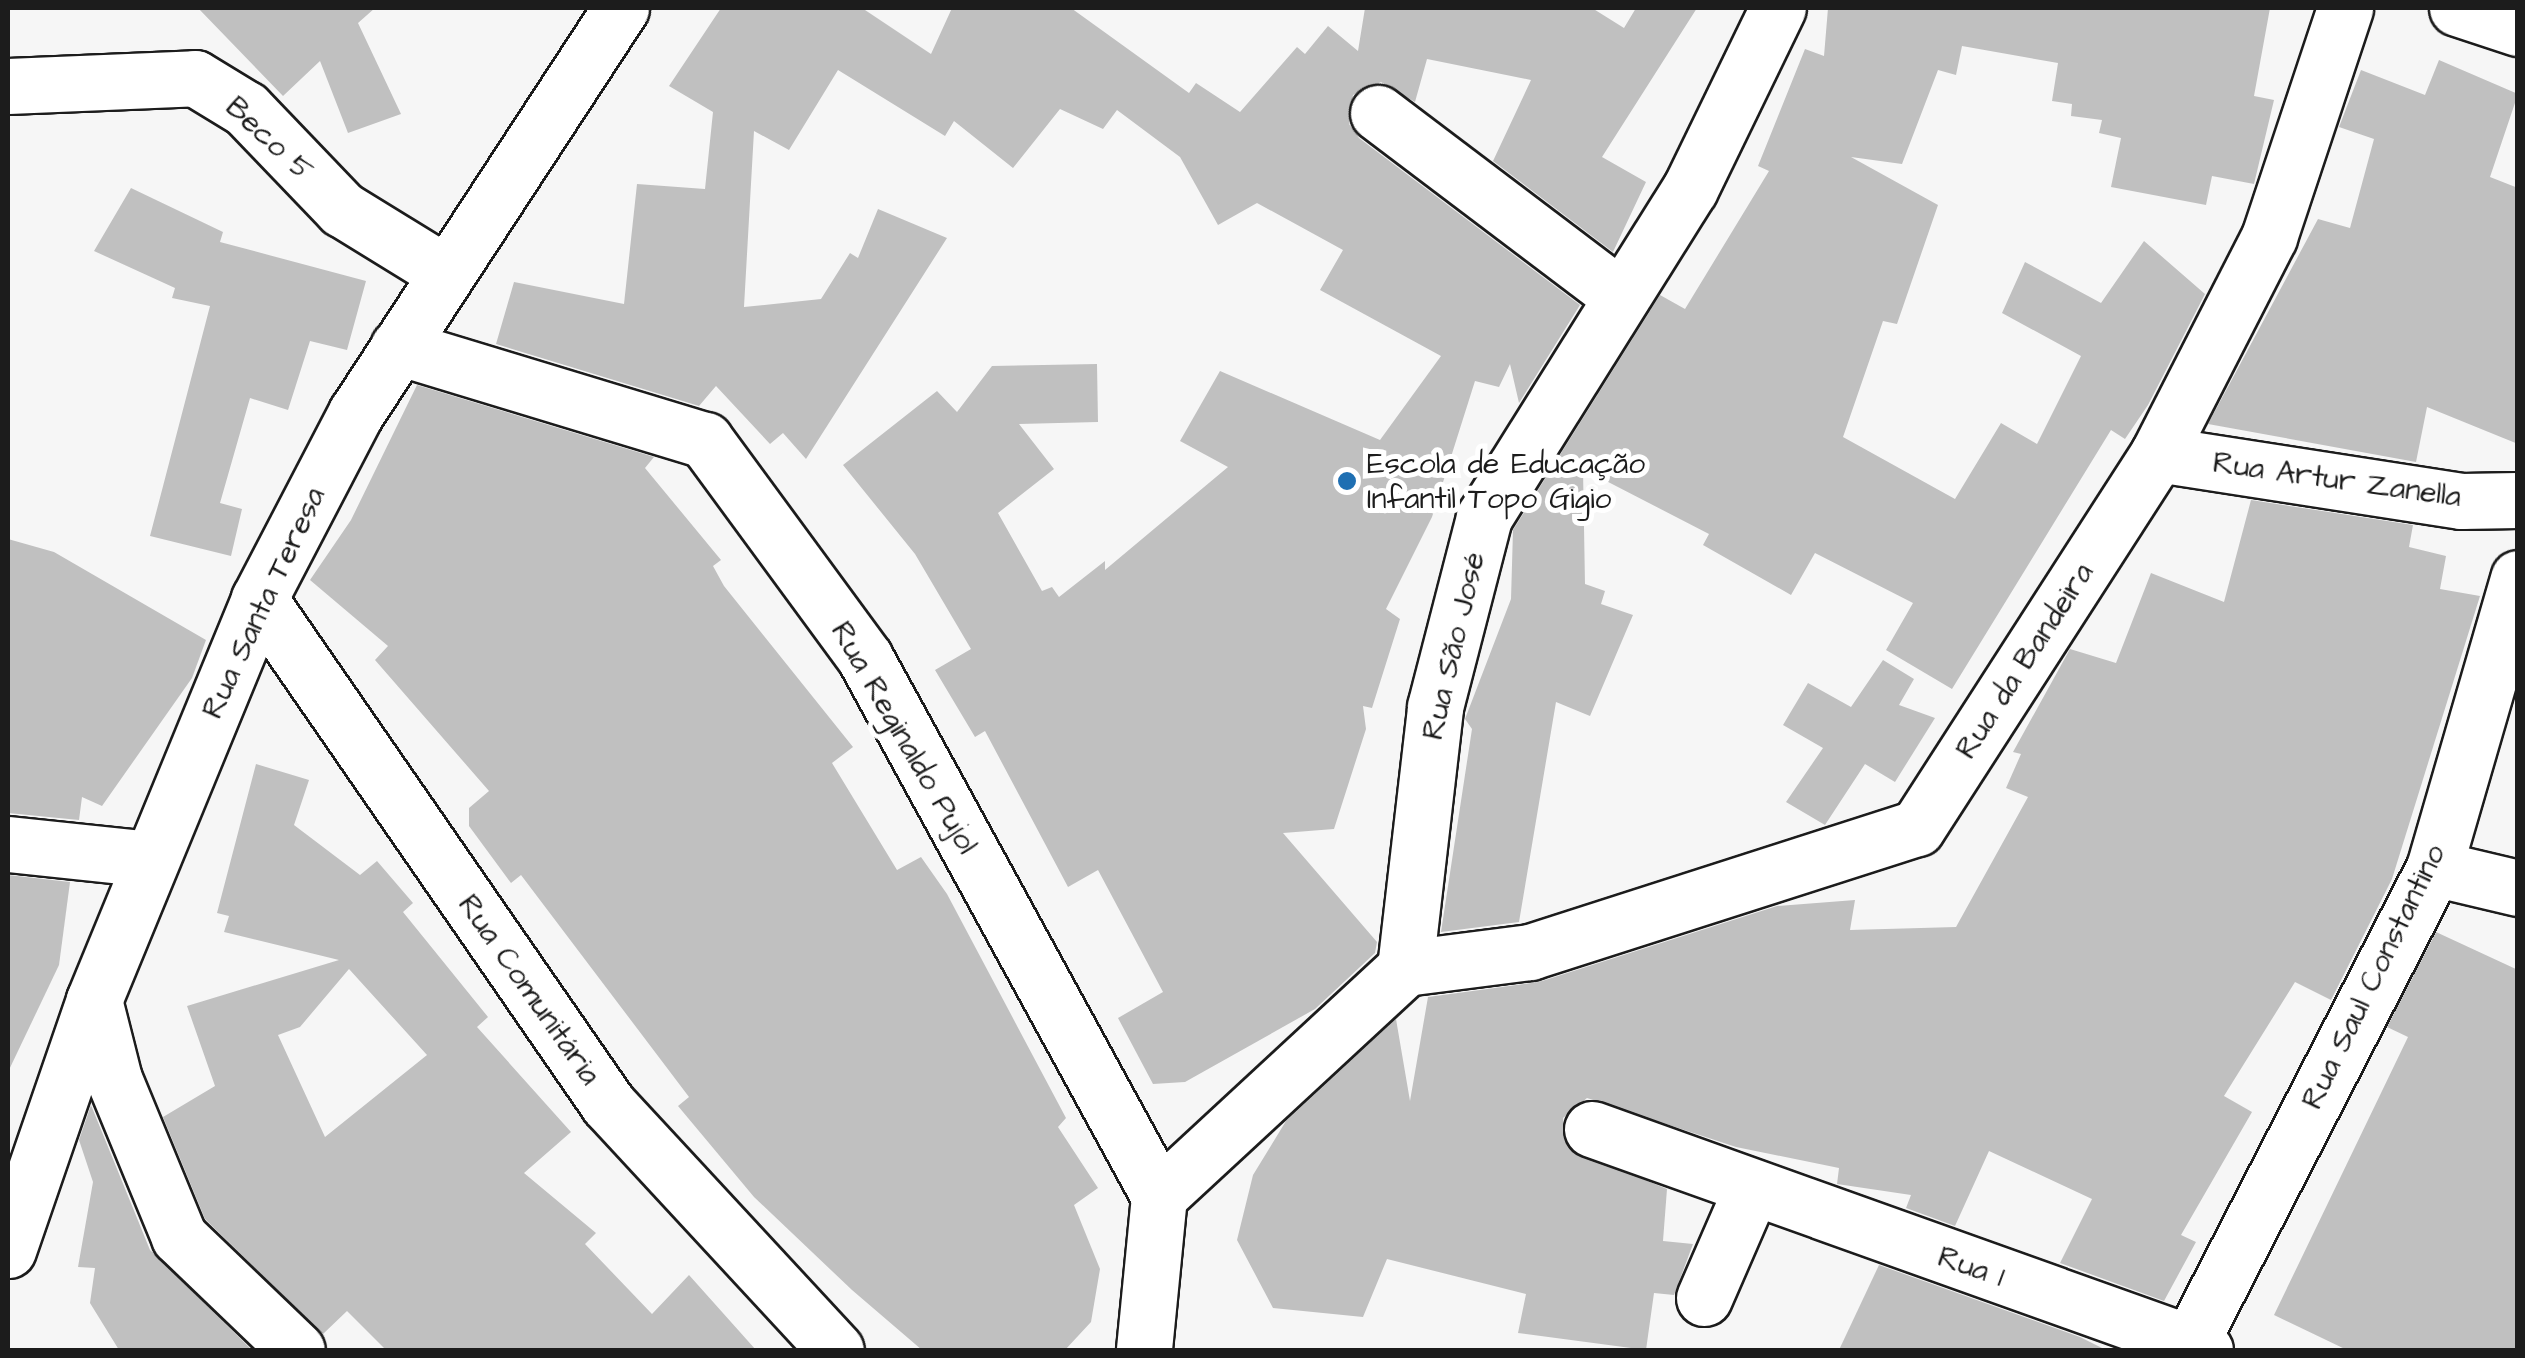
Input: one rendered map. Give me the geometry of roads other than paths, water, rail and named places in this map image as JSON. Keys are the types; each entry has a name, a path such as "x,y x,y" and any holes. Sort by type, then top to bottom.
{"street":[{"name":"Rua Santa Teresa","path":"8,1250 17,1187 260,599 398,348 622,8"},
{"name":"Rua São José","path":"1405,968 1435,707 1484,516 1690,189 1778,8"},
{"name":"Rua da Bandeira","path":"1405,968 1530,952 1917,828 2158,454 2269,238 2345,8"},
{"path":"2457,8 2518,28"},
{"name":"Beco 5","path":"8,86 196,78 246,109 342,208 446,273"},
{"path":"1378,113 1621,297"},
{"name":"Rua Reginaldo Pujol","path":"398,348 704,440 865,658 1159,1196"},
{"name":"Rua Artur Zanella","path":"2158,454 2461,501 2518,500"},
{"name":"Rua Saul Constantino","path":"2198,1347 2434,868 2518,578"},
{"name":"Rua Comunitária","path":"260,599 608,1104 836,1350"},
{"path":"8,844 150,859"},
{"path":"2434,868 2518,888"},
{"path":"1144,1350 1159,1196 1405,968"},
{"path":"94,1000 114,1080 179,1236 297,1350"},
{"name":"Rua 1","path":"1592,1130 1705,1164 1751,1190 2198,1347"},
{"path":"1704,1298 1751,1190"}],"place":[{"name":"Escola de Educação Infantil Topo Gigio","path":"1347,481"}]}
